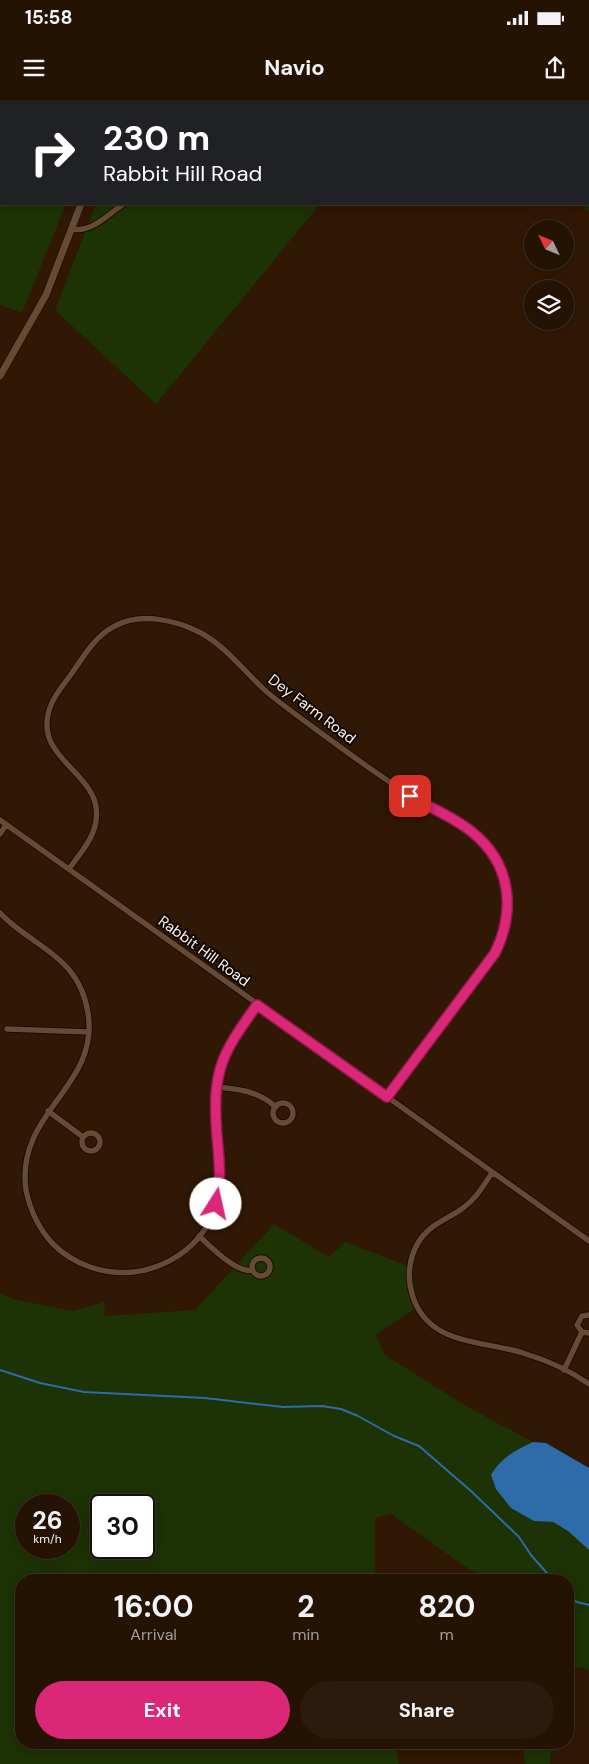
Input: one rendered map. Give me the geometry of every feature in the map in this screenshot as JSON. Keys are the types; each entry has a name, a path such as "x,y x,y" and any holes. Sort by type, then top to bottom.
{"street":[{"path":"0,376 46,295 81,205"},
{"path":"72,229 81,231 88,229 121,205"},
{"name":"Dey Farm Road","path":"69,870 89,839 94,828 96,813 93,796 89,788 59,756 50,742 47,725 54,698 97,639 116,625 136,619 160,620 176,623 201,633 224,648 260,686 286,707 410,796 465,826 474,833 491,851 502,873 508,896 507,920 501,941 495,953 387,1097"},
{"name":"Rabbit Hill Road","path":"0,820 589,1241"},
{"path":"0,834 6,825"},
{"path":"0,913 53,953 70,970 79,984 86,1002 90,1032 86,1053 72,1080 40,1124 27,1158 26,1184 35,1219 48,1238 56,1247 88,1267 111,1272 147,1270 169,1261 190,1246 200,1236 212,1216 220,1191 221,1167 215,1106 216,1087 222,1061 234,1037 257,1005"},
{"path":"7,1029 90,1032"},
{"path":"216,1087 254,1093 276,1107"},
{"path":"48,1111 83,1137"},
{"path":"492,1173 471,1201 462,1209 433,1226 419,1241 409,1270 410,1289 413,1300 430,1324 448,1335 525,1354 564,1370 589,1384"},
{"path":"200,1236 239,1269 252,1270"},
{"path":"589,1315 582,1316 578,1322 578,1328 582,1332 589,1333"},
{"path":"564,1370 582,1332"}],"green space":[{"path":"0,205 66,205 22,313 0,305"},
{"path":"96,205 319,205 156,404 55,310"},
{"path":"584,205 589,205 589,212"},
{"path":"274,1224 329,1257 345,1242 411,1267 418,1306 376,1335 385,1355 466,1406 533,1442 519,1448 534,1521 553,1522 568,1531 589,1550 589,1671 582,1667 574,1668 574,1574 480,1574 467,1568 391,1514 375,1518 376,1574 15,1574 15,1749 396,1749 399,1764 0,1764 0,1293 13,1299 72,1311 105,1302 104,1316 195,1310"},
{"path":"524,1749 551,1749 550,1764 525,1764"}],"water":[{"path":"533,1442 546,1443 589,1468 589,1550 568,1531 553,1522 534,1521 511,1508 496,1489 491,1475 495,1469 509,1455"}],"waterway":[{"path":"0,1370 40,1383 84,1392 205,1398 283,1407 322,1406 341,1409 394,1436 419,1446 471,1491 519,1537 531,1555 548,1574"},
{"path":"574,1600 589,1605"}],"route":[{"path":"216,1204 221,1179 215,1106 218,1075 222,1061 234,1037 257,1005 387,1097 495,953 501,941 507,920 508,896 502,873 491,851 465,826 410,796"}]}
